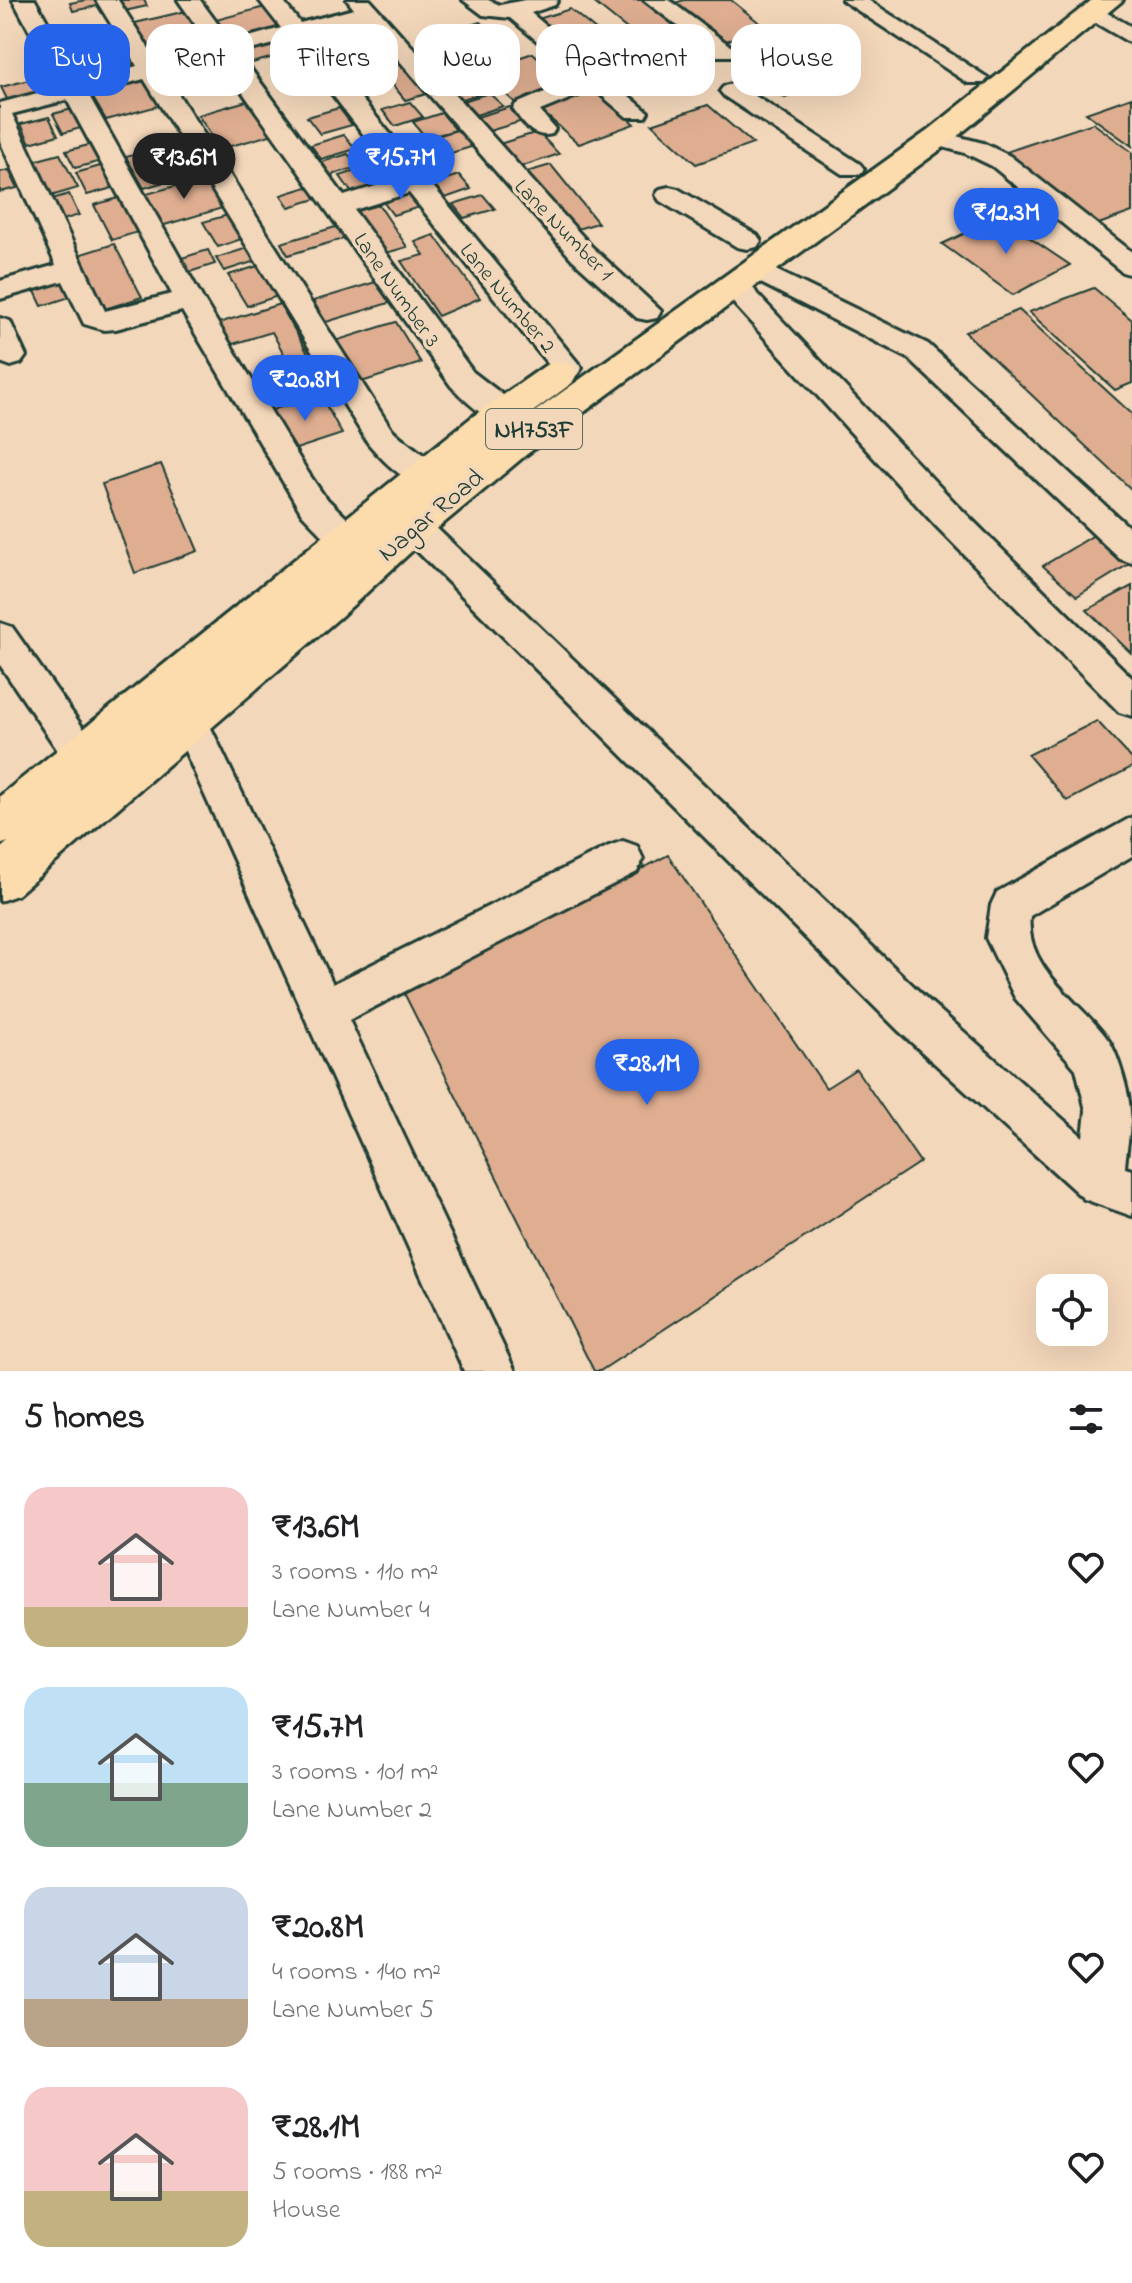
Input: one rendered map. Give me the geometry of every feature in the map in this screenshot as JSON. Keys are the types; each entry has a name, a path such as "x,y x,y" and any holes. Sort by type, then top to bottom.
{"highway":[{"name":"Nagar Road","path":"0,824 82,756 309,594 413,526 746,264 851,169 976,78 1099,3"},
{"name":"Nagar Road","path":"0,879 189,720 309,594 347,539 426,475 505,413 647,311 746,264 937,138 1099,3"}],"street":[{"path":"24,0 37,24"},
{"path":"107,0 146,58"},
{"name":"Lane Number 3","path":"189,0 207,24"},
{"name":"Lane Number 2","path":"270,0 288,24"},
{"path":"474,0 489,12 514,10 547,0"},
{"path":"655,0 725,51"},
{"path":"853,0 976,78"},
{"path":"1099,3 1132,9"},
{"path":"1099,3 1132,37"},
{"path":"316,24 364,6"},
{"name":"Lane Number 1","path":"364,6 582,253 647,311"},
{"path":"514,10 536,29"},
{"name":"Lane Number 3","path":"254,88 462,379 505,413"},
{"path":"54,96 0,112 94,317 104,321 189,299"},
{"path":"77,96 189,299 296,479 313,505 347,539"},
{"path":"170,96 379,435 392,450 426,475"},
{"name":"Lane Number 2","path":"345,96 567,368"},
{"path":"543,129 525,109 556,96"},
{"path":"617,96 636,112"},
{"path":"740,96 851,169"},
{"path":"937,138 974,148 1001,161 1132,266"},
{"path":"339,206 414,183"},
{"path":"669,195 746,264 918,351 1132,550"},
{"path":"746,264 745,299 947,516 1132,701"},
{"path":"0,290 72,269"},
{"path":"0,328 11,356"},
{"path":"413,526 914,1016 1116,1188"},
{"path":"0,637 82,756"},
{"path":"189,720 490,1371"},
{"path":"1116,1188 1108,1111 1095,1058 1030,984 1007,938 1011,905 1132,835"},
{"path":"323,1011 623,859"}],"building":[{"path":"100,0 102,5 73,11 70,3"},
{"path":"114,0 144,0 147,6 120,12"},
{"path":"651,0 682,24 621,24 592,1"},
{"path":"684,0 731,0 761,24 731,24 731,39 720,43 715,39 715,24 697,24 672,4"},
{"path":"265,7 279,24 270,24 270,33 254,37 254,24 214,24 212,21"},
{"path":"570,9 588,24 536,24 532,21"},
{"path":"191,10 199,24 146,24 146,45 135,23"},
{"path":"270,41 270,58 254,62 254,45"},
{"path":"533,53 536,56 536,96 552,96 520,107 508,96 520,96 520,57"},
{"path":"404,63 414,75 414,96 419,96 405,100 398,91 398,64"},
{"path":"145,78 146,96 156,96 162,105 106,120 92,96 130,96 130,82"},
{"path":"24,81 26,96 8,101 1,87"},
{"path":"492,96 503,106 476,115 463,101"},
{"path":"567,96 602,96 634,124 579,144 537,107"},
{"path":"1132,97 1132,146 1086,113"},
{"path":"257,98 281,132 220,149 198,115"},
{"path":"410,102 423,117 395,126 382,110"},
{"path":"708,105 753,144 696,164 652,124"},
{"path":"80,107 91,125 63,133 53,114"},
{"path":"510,107 523,121 489,131 477,117"},
{"path":"339,108 352,125 320,134 307,117"},
{"path":"442,113 456,130 426,138 413,122"},
{"path":"49,117 58,135 30,143 21,124"},
{"path":"1093,123 1132,152 1132,212 1093,226 1003,153"},
{"path":"467,127 481,144 451,153 437,136"},
{"path":"538,132 559,154 514,169 493,146"},
{"path":"344,135 356,149 321,159 311,145"},
{"path":"186,140 205,170 144,188 126,157"},
{"path":"432,141 447,159 417,169 402,150"},
{"path":"96,143 105,160 75,168 66,151"},
{"path":"60,154 78,188 51,196 34,161"},
{"path":"348,154 358,167 331,175 322,162"},
{"path":"111,163 123,185 87,195 76,173"},
{"path":"551,165 598,223 570,231 523,173"},
{"path":"365,168 380,188 354,196 340,176"},
{"path":"9,170 17,188 0,192 0,172"},
{"path":"459,175 471,189 445,198 433,183"},
{"path":"207,177 226,207 161,226 143,195"},
{"path":"310,186 319,198 289,207 281,195"},
{"path":"408,187 423,206 393,215 379,196"},
{"path":"69,194 79,215 53,223 42,202"},
{"path":"483,195 495,209 464,218 453,204"},
{"path":"125,196 144,230 112,240 94,205"},
{"path":"379,205 407,247 379,255 351,212"},
{"path":"235,213 250,236 218,247 203,222"},
{"path":"999,217 1070,265 1013,295 942,244"},
{"path":"339,226 346,238 288,255 281,243"},
{"path":"434,235 480,298 438,316 401,261 424,255 415,242"},
{"path":"114,244 142,297 105,309 78,255"},
{"path":"254,246 262,259 224,271 216,258"},
{"path":"208,250 215,264 183,274 175,260"},
{"path":"268,263 287,293 247,306 228,275"},
{"path":"67,276 76,295 42,306 33,287"},
{"path":"389,278 402,299 326,322 313,301"},
{"path":"1094,288 1132,320 1132,383 1115,390 1029,312"},
{"path":"280,304 320,375 299,382 272,332 220,348 209,326"},
{"path":"1019,310 1132,414 1132,490 965,332"},
{"path":"396,322 421,363 349,386 325,344"},
{"path":"320,394 342,434 290,451 269,411"},
{"path":"161,464 198,551 135,573 102,484"},
{"path":"1099,532 1132,562 1077,596 1043,566"},
{"path":"1132,586 1132,652 1131,653 1087,610"},
{"path":"1097,721 1132,759 1132,767 1067,801 1028,755"},
{"path":"668,855 826,1088 856,1069 920,1162 600,1371 594,1371 404,993"}]}
